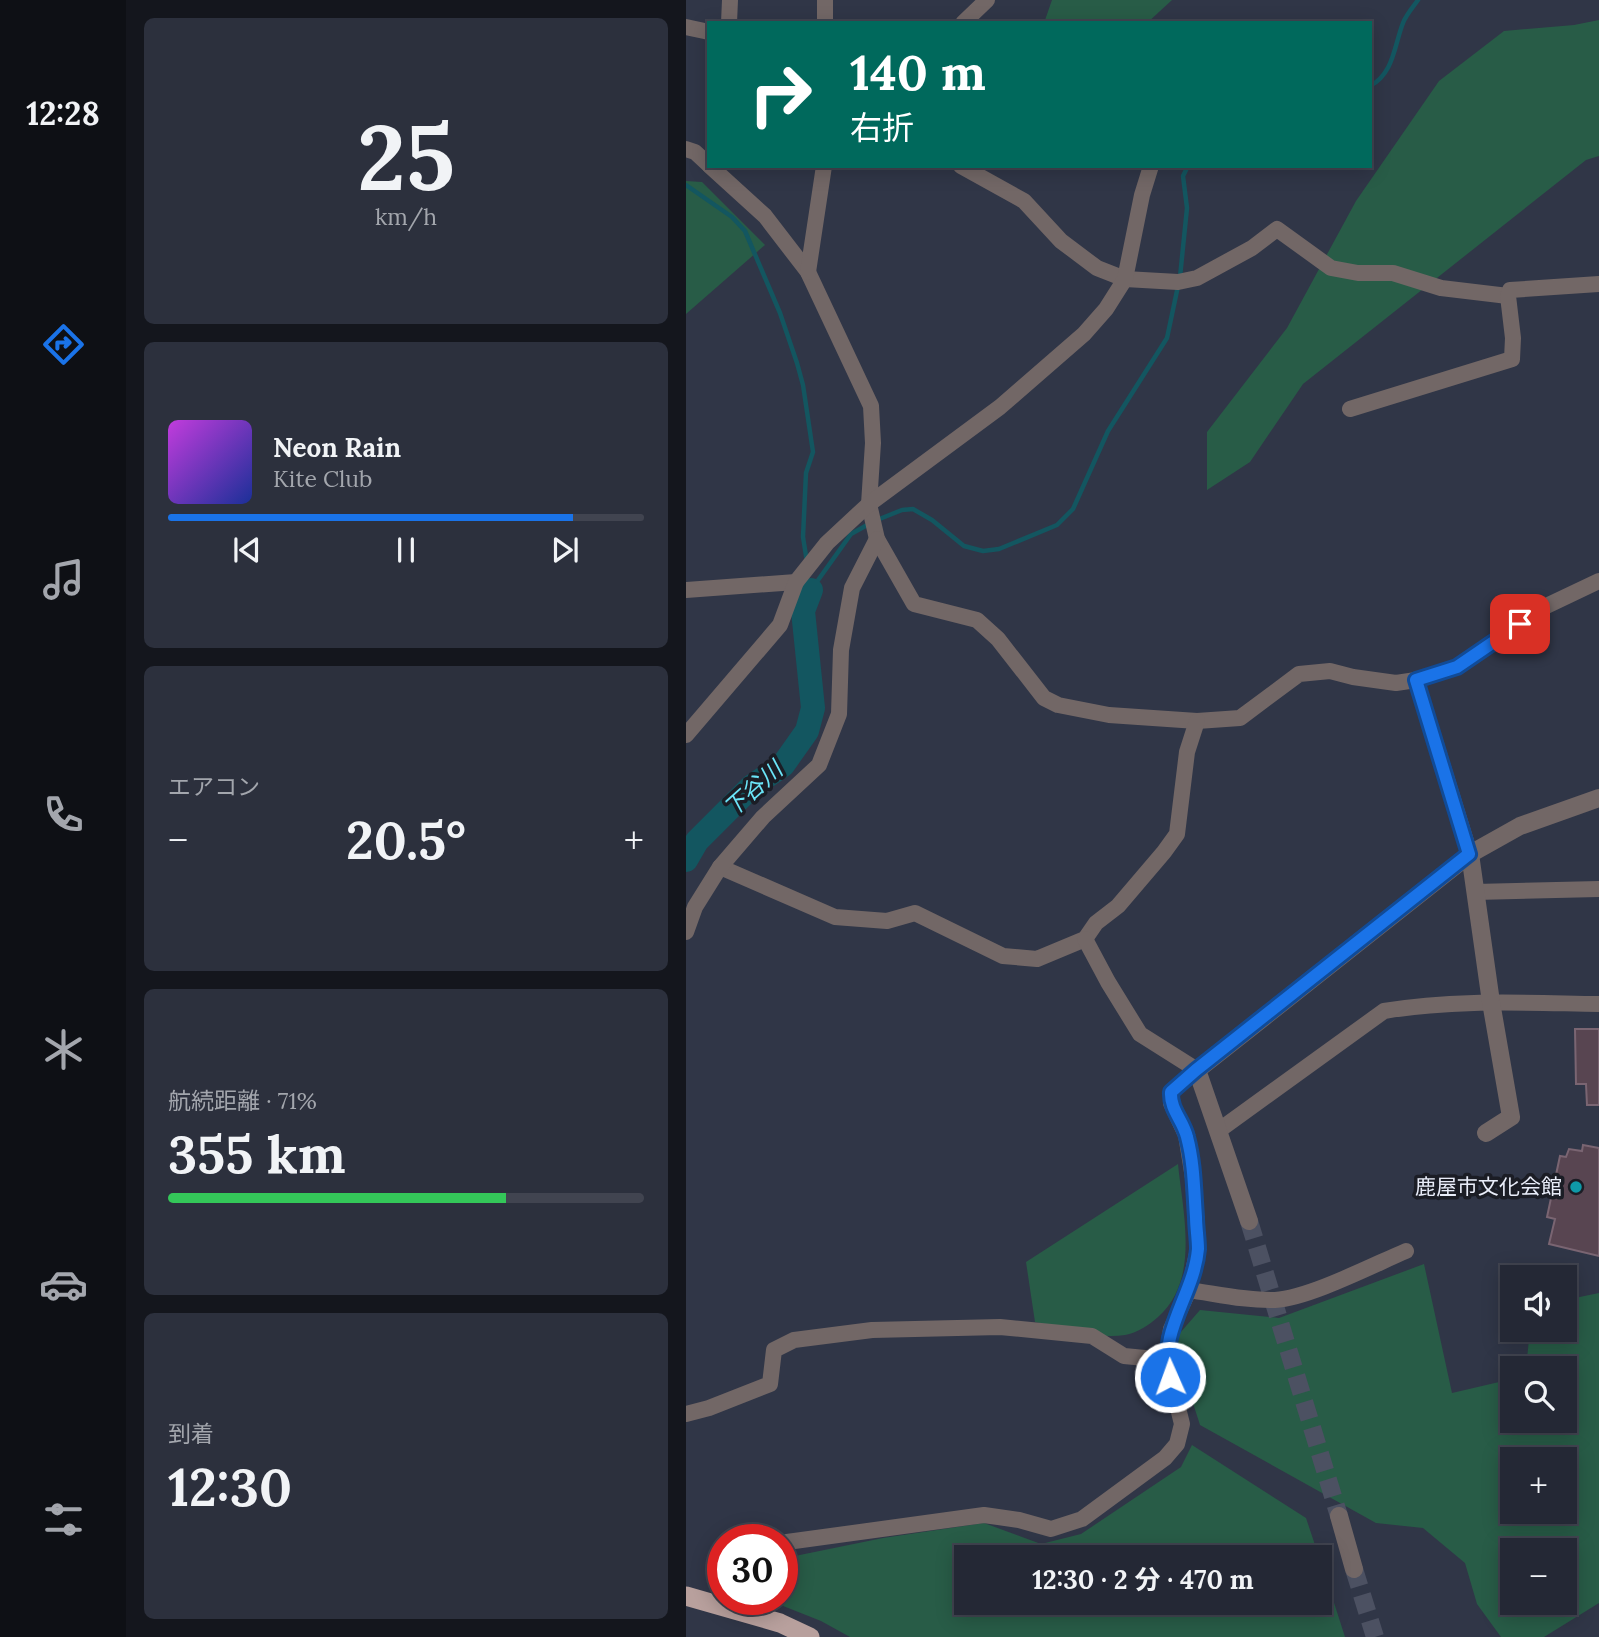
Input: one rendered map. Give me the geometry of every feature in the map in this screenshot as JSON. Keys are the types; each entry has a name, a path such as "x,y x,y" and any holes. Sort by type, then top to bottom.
{"highway":[{"path":"686,1596 707,1599"},
{"path":"763,1615 810,1637"}],"street":[{"path":"729,21 730,0"},
{"path":"825,0 825,21"},
{"path":"964,21 987,0"},
{"path":"686,27 707,32"},
{"path":"686,149 695,152 707,164"},
{"path":"808,272 824,168"},
{"path":"965,168 1024,201 1061,241 1097,268 1125,279 1178,282 1197,278 1252,248 1276,229 1331,268 1358,274 1393,273 1441,288 1508,296"},
{"path":"686,735 779,625 796,582 827,543 869,503 1000,407 1084,334 1106,309 1125,279 1142,195 1150,168"},
{"path":"724,173 765,216 808,272 872,406 873,443 869,503 877,539 914,604 976,620 998,639 1044,698 1058,705 1110,715 1197,721 1240,718 1299,674 1330,671 1396,683 1416,680 1457,667 1540,609 1599,581"},
{"path":"1350,409 1512,359 1513,338 1508,296 1510,290 1599,284"},
{"path":"686,932 695,907 720,867 762,817 819,765 839,714 841,650 852,588 877,539"},
{"path":"686,590 796,582"},
{"path":"1416,680 1469,854 1511,1117 1486,1133"},
{"path":"720,867 835,917 887,921 915,913 1003,956 1037,958 1085,939 1096,923 1118,906 1177,834 1187,752 1197,721"},
{"path":"798,1540 984,1515 1019,1520 1051,1529 1082,1519 1165,1458 1177,1444 1182,1424 1166,1360 1171,1329 1189,1290 1198,1249 1193,1178 1186,1135 1171,1104 1171,1092 1469,854 1520,826 1599,798"},
{"path":"1475,892 1599,889"},
{"path":"1085,939 1140,1034 1196,1070 1249,1221"},
{"path":"1218,1131 1384,1011 1491,1002 1599,1004"},
{"path":"1189,1290 1277,1300 1311,1291 1406,1251"},
{"path":"686,1414 771,1384 774,1350 794,1340 872,1330 1000,1327 1092,1336 1124,1356 1166,1360"},
{"path":"1339,1516 1354,1569"}],"green space":[{"path":"1052,0 1172,0 1149,21 1045,21"},
{"path":"1599,20 1599,156 1586,160 1303,384 1250,462 1207,490 1207,432 1287,328 1356,201 1439,81 1504,31"},
{"path":"686,181 702,182 765,245 686,314"},
{"path":"1178,1164 1185,1225 1184,1266 1180,1285 1171,1302 1158,1317 1134,1332 1114,1336 1035,1322 1026,1262"},
{"path":"1424,1264 1452,1393 1500,1382 1500,1433 1577,1433 1577,1356 1527,1356 1529,1342 1577,1342 1577,1298 1599,1293 1599,1603 1544,1637 1501,1637 1477,1604 1465,1563 1423,1528 1376,1523 1200,1425 1173,1341 1200,1310 1279,1318"},
{"path":"1192,1445 1306,1518 1315,1545 954,1545 954,1615 1332,1615 1332,1596 1345,1637 850,1637 798,1612 798,1555 883,1538 984,1523 1041,1544 1081,1534 1181,1467"}],"building":[{"path":"1575,1029 1599,1029 1599,1105 1587,1105 1586,1084 1576,1084"},
{"name":"鹿屋市文化会館","path":"1583,1145 1599,1148 1599,1256 1549,1244 1555,1219 1547,1217 1560,1156 1566,1157 1569,1149 1582,1151"}],"waterway":[{"path":"1372,85 1389,66 1404,20 1418,0"},
{"path":"1180,277 1187,208 1183,176 1187,168"},
{"path":"686,185 732,217 745,231 780,313 797,363 813,452 806,473 803,537 807,562"},
{"path":"877,520 902,510 913,509 932,520 964,546 983,551 999,549 1057,525 1073,509 1108,431 1167,338 1178,286"},
{"path":"811,590 851,534 869,524"},
{"name":"下谷川","path":"686,860 697,841 751,787 783,765 807,731 813,708 803,611 811,590"}],"tunnel":[{"path":"1249,1221 1339,1516"},
{"path":"1354,1569 1375,1637"}],"place":[{"name":"鹿屋市文化会館","path":"1576,1187"}],"route":[{"path":"1170,1377 1166,1360 1171,1329 1189,1290 1198,1249 1193,1178 1186,1135 1171,1104 1171,1092 1469,854 1416,680 1457,667 1520,624"}]}
